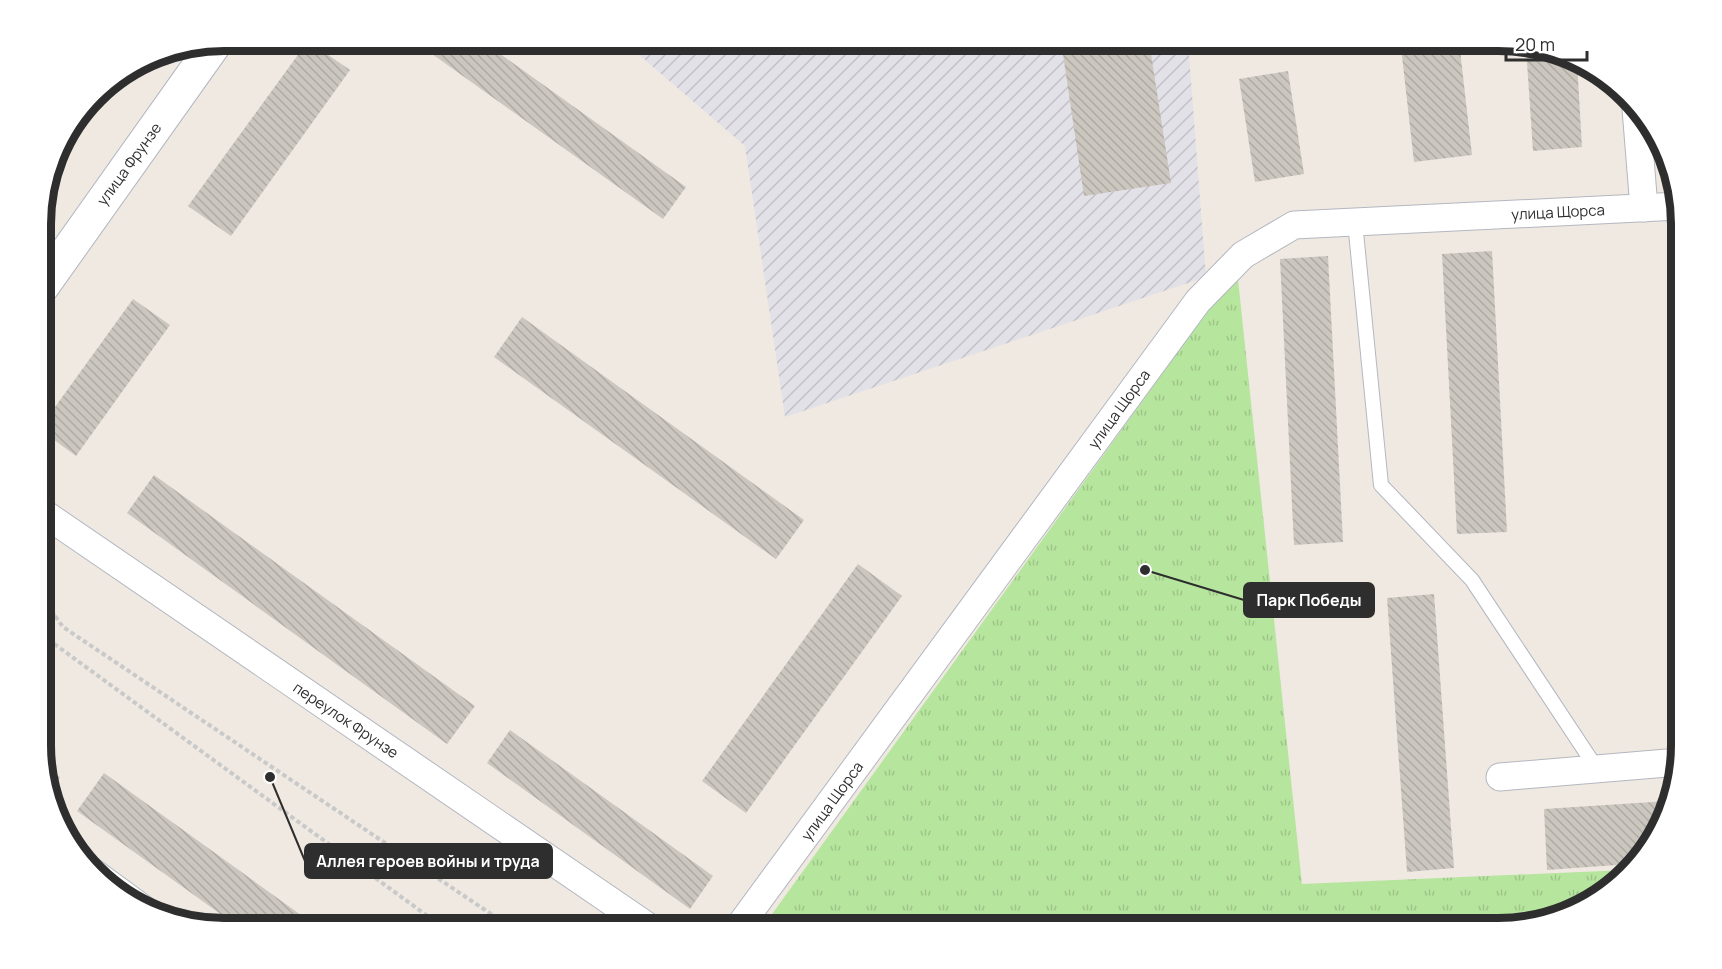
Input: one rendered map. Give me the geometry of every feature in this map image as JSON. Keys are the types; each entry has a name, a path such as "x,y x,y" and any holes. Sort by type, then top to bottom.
{"main road":[{"name":"улица Фрунзе","path":"51,274 209,52"}],"street":[{"path":"1637,122 1644,208"},
{"name":"улица Щорса","path":"745,918 1198,301 1243,255 1294,225 1670,207"},
{"name":"переулок Фрунзе","path":"51,518 635,918"},
{"path":"1500,777 1670,763"}],"lane":[{"path":"1355,222 1381,485 1472,580 1597,769"}],"path":[{"path":"51,613 63,627 497,918"},
{"path":"51,622 55,616"},
{"path":"51,641 430,918"}],"shaded area":[{"path":"635,51 1189,51 1206,277 785,417 745,146"}],"green space":[{"path":"1237,270 1302,884 1617,870 1594,889 1574,900 1553,909 1509,918 769,918"}],"building":[{"path":"301,51 322,51 350,70 231,236 188,206"},
{"path":"428,51 496,51 686,187 663,219"},
{"path":"1062,51 1151,51 1171,183 1084,196"},
{"path":"1401,51 1460,51 1472,155 1414,162"},
{"path":"1526,53 1564,64 1578,71 1582,147 1533,151"},
{"path":"1288,71 1304,174 1255,182 1239,79"},
{"path":"1492,251 1507,532 1457,534 1442,254"},
{"path":"1328,256 1343,542 1294,545 1280,259"},
{"path":"133,299 170,325 76,456 51,438 51,413"},
{"path":"522,317 804,520 776,559 494,357"},
{"path":"154,475 475,706 447,744 127,513"},
{"path":"858,564 902,596 746,813 702,781"},
{"path":"1434,594 1454,868 1407,872 1387,598"},
{"path":"510,730 713,876 690,909 487,763"},
{"path":"53,772 60,777 56,784"},
{"path":"104,773 305,918 226,918 77,811"},
{"path":"1661,801 1642,841 1622,865 1547,870 1544,809"}],"place":[{"name":"Парк Победы","path":"1145,570"},
{"name":"Аллея героев войны и труда","path":"270,777"}]}
